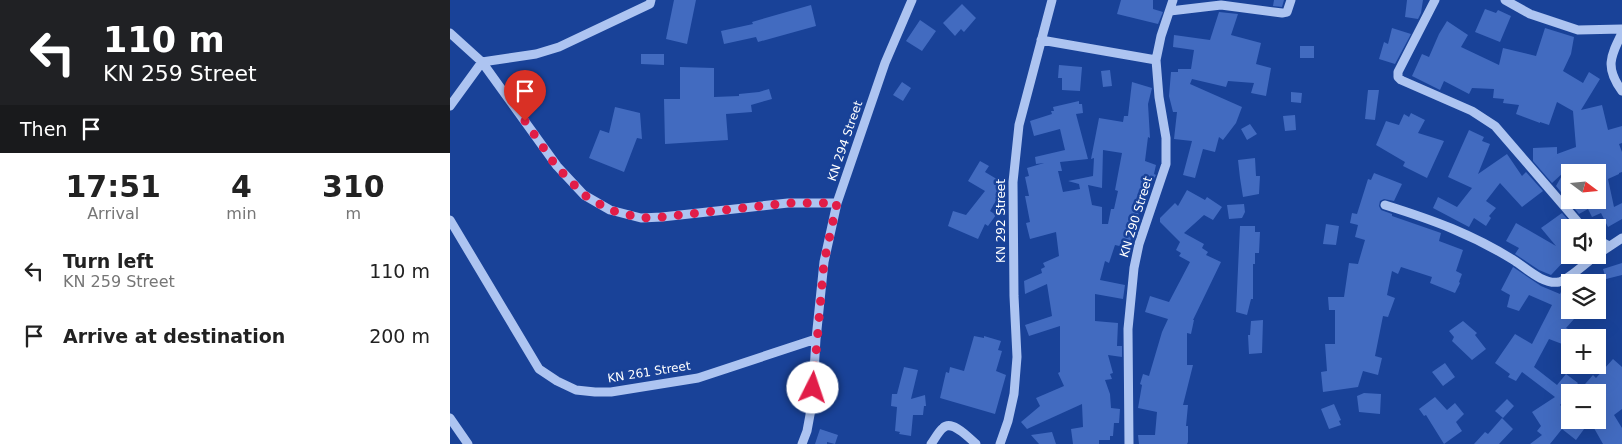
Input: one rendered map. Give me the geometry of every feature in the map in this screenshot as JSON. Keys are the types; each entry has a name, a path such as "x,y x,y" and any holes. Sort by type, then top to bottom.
{"street":[{"path":"450,106 482,62 536,54 559,47 650,4 651,0"},
{"name":"KN 294 Street","path":"802,444 807,431 812,404 824,262 837,203 888,55 912,0"},
{"name":"KN 292 Street","path":"1000,444 1008,421 1014,394 1017,357 1014,296 1013,182 1019,126 1052,0"},
{"name":"KN 290 Street","path":"1129,444 1128,329 1134,268 1139,244 1166,164 1166,138 1159,97 1156,60 1161,36 1173,0"},
{"path":"1170,11 1221,5 1282,13 1287,12 1291,0"},
{"path":"1435,0 1398,72 1398,77 1472,111 1495,126 1574,219"},
{"path":"1505,0 1530,14 1578,30 1622,29"},
{"path":"450,33 482,62 556,166 584,195 610,210 641,218 788,203 837,203"},
{"path":"1622,33 1613,51 1611,67 1613,79 1622,91"},
{"path":"1041,40 1156,60"},
{"path":"1385,204 1442,223 1483,242 1549,281 1560,282 1585,264"},
{"name":"KN 261 Street","path":"450,220 540,369 557,381 576,390 611,392 698,378 816,340"},
{"path":"1606,248 1622,238"},
{"path":"450,418 468,444"},
{"path":"931,444 942,428 950,425 976,444"}],"building":[{"path":"674,0 696,0 687,44 666,39"},
{"path":"1121,0 1153,0 1153,9 1163,12 1158,24 1117,14"},
{"path":"1274,0 1284,0 1282,7 1273,6"},
{"path":"1407,0 1423,0 1418,19 1405,17"},
{"path":"962,4 976,18 964,32 961,29 955,36 943,23"},
{"path":"811,5 816,26 758,42 756,37 724,44 721,31 753,24 752,22"},
{"path":"1485,9 1496,13 1498,10 1511,16 1500,42 1475,32"},
{"path":"1219,12 1238,14 1231,35 1261,43 1256,64 1271,68 1266,96 1251,93 1254,83 1228,81 1226,87 1192,79 1190,84 1242,107 1236,123 1223,140 1219,137 1215,152 1203,149 1195,178 1183,175 1192,141 1174,139 1177,112 1173,112 1169,96 1171,72 1178,72 1178,69 1191,69 1194,50 1173,47 1174,35 1210,40"},
{"path":"920,20 936,31 922,51 906,41"},
{"path":"1447,21 1468,35 1461,47 1499,65 1503,48 1536,56 1545,28 1574,37 1571,54 1563,71 1583,83 1589,72 1600,79 1581,110 1602,105 1608,130 1622,126 1622,143 1619,144 1622,152 1622,172 1608,179 1614,207 1622,203 1622,219 1608,227 1606,219 1604,219 1601,213 1592,217 1588,209 1606,209 1606,164 1561,164 1561,175 1552,183 1533,161 1533,148 1557,147 1557,154 1576,147 1573,111 1557,102 1549,125 1516,114 1519,105 1503,103 1504,99 1493,98 1494,89 1472,88 1469,94 1444,81 1440,90 1412,76 1422,54 1429,57"},
{"path":"1392,28 1411,34 1395,64 1379,59 1384,42 1388,44"},
{"path":"1300,46 1314,46 1314,58 1300,58"},
{"path":"641,54 664,54 664,65 641,64"},
{"path":"1059,65 1082,67 1080,91 1062,90 1062,78 1058,78"},
{"path":"680,67 714,68 714,97 739,96 739,94 769,89 772,99 751,105 752,112 726,114 728,140 665,144 664,99 680,99"},
{"path":"1110,70 1112,86 1103,87 1101,71"},
{"path":"902,82 911,88 903,101 893,95"},
{"path":"1132,82 1152,88 1148,104 1150,138 1148,137 1145,161 1156,165 1154,174 1156,175 1148,190 1144,206 1142,204 1128,248 1115,245 1109,263 1105,261 1100,280 1125,285 1123,299 1095,294 1095,321 1118,323 1117,346 1122,346 1122,357 1108,355 1113,373 1110,374 1112,379 1105,380 1110,394 1111,408 1120,409 1119,423 1114,423 1113,436 1110,436 1110,440 1099,440 1099,444 1073,444 1071,429 1083,427 1082,404 1027,429 1021,422 1040,406 1036,398 1064,386 1058,373 1060,372 1060,326 1029,336 1025,325 1052,316 1047,284 1025,294 1024,281 1042,273 1041,269 1045,267 1043,263 1059,256 1056,232 1030,239 1026,223 1030,222 1025,196 1029,196 1025,177 1029,176 1027,168 1044,163 1036,164 1035,157 1065,150 1060,129 1034,136 1030,121 1052,114 1051,111 1054,111 1053,107 1079,101 1079,104 1082,104 1083,113 1076,114 1088,159 1060,162 1062,171 1058,171 1063,192 1080,189 1079,184 1068,181 1093,176 1094,158 1091,159 1099,118 1123,122 1124,116 1128,116","holes":["1103,150 1122,153 1115,190 1118,191 1114,209 1111,209 1108,224 1102,224 1102,207 1092,205 1088,185 1102,188"]},
{"path":"1368,90 1379,90 1375,120 1365,119"},
{"path":"1291,92 1302,93 1301,103 1291,102"},
{"path":"615,107 640,113 642,139 637,138 624,172 589,158 600,130 609,133"},
{"path":"1411,113 1425,120 1418,133 1444,141 1427,178 1403,166 1405,162 1376,145 1386,121 1399,125 1404,114 1409,117"},
{"path":"1295,115 1296,130 1285,131 1283,116"},
{"path":"1250,124 1257,134 1247,140 1241,129"},
{"path":"1469,130 1484,137 1482,141 1490,144 1478,174 1507,154 1522,176 1526,172 1543,191 1522,207 1500,183 1486,201 1496,208 1489,216 1491,218 1486,226 1474,218 1469,227 1433,208 1438,197 1457,207 1472,188 1448,177"},
{"path":"1255,158 1256,176 1260,176 1259,194 1243,197 1238,160"},
{"path":"980,161 989,166 985,172 1000,181 997,187 1002,190 990,211 996,215 988,226 985,224 978,239 948,226 953,211 966,215 985,191 968,181"},
{"path":"1374,173 1402,184 1394,201 1384,199 1380,201 1379,206 1381,210 1392,214 1392,216 1441,233 1439,241 1463,250 1456,271 1462,274 1460,283 1455,293 1430,283 1432,277 1401,267 1398,274 1392,271 1387,295 1395,298 1388,317 1383,316 1375,356 1382,358 1378,375 1363,371 1358,387 1323,392 1321,372 1327,371 1325,344 1335,344 1335,310 1329,310 1328,297 1344,297 1349,263 1358,264 1365,240 1355,237 1358,225 1350,223 1352,213 1357,214 1368,179 1371,180"},
{"path":"1561,177 1561,192 1556,186"},
{"path":"1187,190 1205,200 1207,197 1222,207 1213,220 1204,215 1184,233 1204,244 1202,248 1208,252 1206,255 1221,262 1193,320 1191,334 1187,333 1187,365 1193,365 1183,405 1188,405 1186,426 1188,426 1188,442 1187,444 1139,444 1138,435 1155,435 1157,412 1138,408 1142,385 1140,384 1143,374 1149,376 1162,332 1168,319 1145,312 1150,296 1169,302 1190,262 1179,256 1181,253 1176,250 1180,242 1160,222 1160,218 1175,203 1178,206"},
{"path":"1244,204 1245,212 1242,218 1229,219 1227,205"},
{"path":"1575,209 1588,209 1579,214"},
{"path":"1562,213 1567,219 1561,219 1561,264 1551,275 1539,270 1515,254 1519,248 1506,241 1516,223 1556,246 1541,228"},
{"path":"1326,224 1339,226 1336,245 1323,244"},
{"path":"1240,226 1255,226 1255,232 1260,232 1259,253 1255,253 1255,264 1253,264 1253,299 1251,299 1247,315 1236,312"},
{"path":"1622,263 1622,275 1606,279 1603,269"},
{"path":"1513,267 1541,286 1560,294 1561,292 1561,319 1574,319 1566,328 1568,329 1561,329 1561,344 1549,339 1534,367 1557,385 1566,374 1578,383 1561,384 1562,429 1550,444 1530,444 1542,435 1537,431 1541,426 1532,412 1555,397 1522,372 1516,381 1508,377 1510,374 1495,363 1515,334 1532,344 1552,305 1529,295 1519,311 1507,307 1510,295 1501,290"},
{"path":"1263,320 1262,353 1249,354 1248,335 1250,335 1251,321"},
{"path":"1463,321 1477,333 1475,335 1486,349 1472,360 1452,341 1454,337 1449,331"},
{"path":"974,336 984,338 984,336 1001,341 998,350 1002,351 996,371 1006,375 995,414 940,398 946,372 949,373 950,367 964,371"},
{"path":"1613,359 1622,367 1622,409 1614,415 1622,428 1622,444 1603,444 1595,429 1606,429 1606,384 1585,384 1593,375 1596,378 1600,374 1606,374 1606,367"},
{"path":"1445,363 1455,377 1443,386 1432,372"},
{"path":"904,367 918,370 911,399 925,395 926,406 924,406 923,415 913,415 911,436 899,434 900,432 895,431 897,407 891,406 892,394 897,394"},
{"path":"1364,393 1381,394 1380,414 1359,412 1357,396"},
{"path":"1435,397 1447,410 1455,403 1464,414 1456,422 1462,431 1444,444 1426,415 1424,416 1419,409"},
{"path":"1507,399 1514,406 1503,418 1495,411"},
{"path":"1334,404 1341,420 1339,421 1341,425 1329,429 1321,409"},
{"path":"1502,418 1513,429 1499,444 1474,444 1485,432 1488,434"},
{"path":"820,429 838,435 835,444 827,442 827,444 815,444"},
{"path":"1562,429 1584,429 1576,440"},
{"path":"1052,432 1056,444 1039,444 1031,435"}],"route":[{"path":"525,121 556,166 584,195 610,210 625,214 641,218 662,217 788,203 837,203 824,262 813,388"}]}
